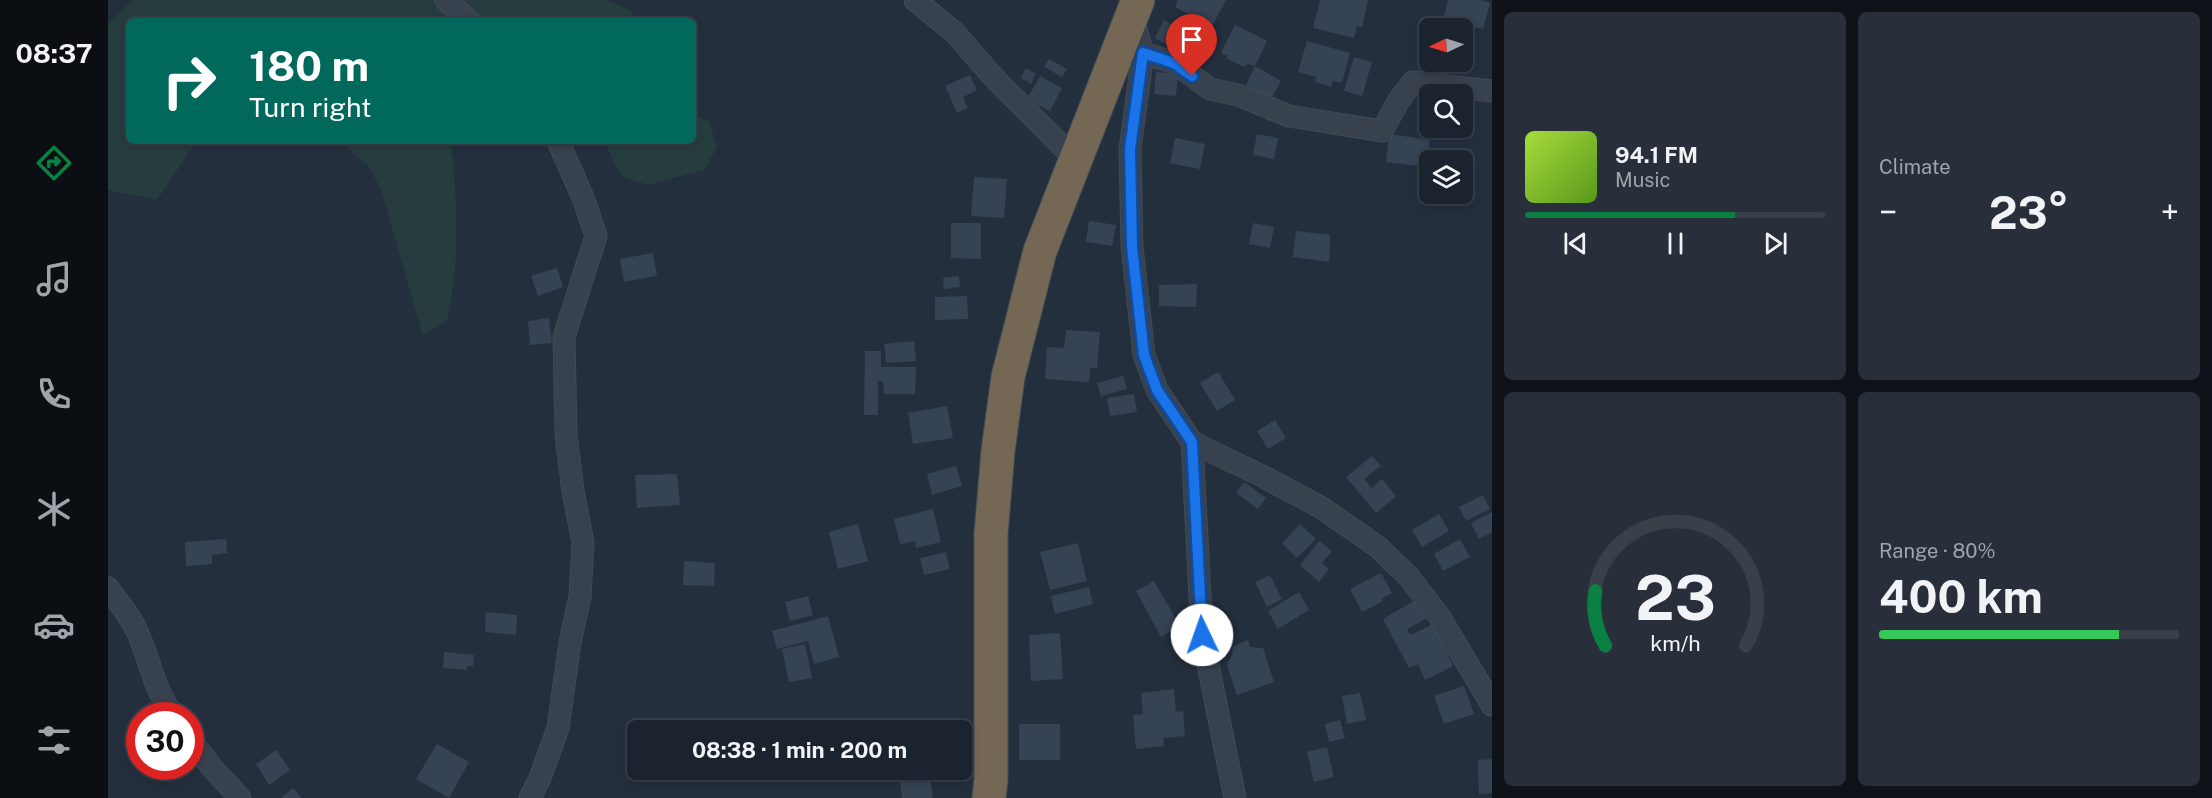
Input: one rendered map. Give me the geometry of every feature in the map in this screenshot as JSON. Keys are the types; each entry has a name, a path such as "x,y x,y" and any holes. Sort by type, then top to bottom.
{"highway":[{"path":"989,798 991,779 991,534 998,451 1008,377 1040,251 1135,9"}],"street":[{"path":"446,0 466,18"},
{"path":"915,0 954,32 996,80 1077,161"},
{"path":"1135,9 1143,53 1130,149 1132,247 1144,355 1157,390 1192,442 1322,508 1378,547 1409,577 1439,616 1492,705"},
{"path":"1143,53 1174,63 1210,89 1238,95 1289,116 1382,131 1413,82 1492,91"},
{"path":"530,798 540,778 558,728 570,642 580,597 582,554 566,435 564,337 596,236 584,200 559,144"},
{"path":"1192,442 1202,635 1235,798"},
{"path":"108,588 136,629 154,683 164,702"},
{"path":"204,757 240,798"}],"green space":[{"path":"133,0 605,0 629,10 636,18 126,18 126,144 198,144 190,151 157,200 108,190 108,24"},
{"path":"696,115 709,121 717,147 704,170 648,185 622,177 605,144 696,144"},
{"path":"451,144 455,186 456,253 451,298 447,320 423,336 381,189 368,166 344,145"}],"building":[{"path":"1178,0 1226,0 1212,26 1175,7"},
{"path":"1320,0 1368,0 1362,27 1357,26 1354,38 1313,28"},
{"path":"1448,0 1480,0 1490,3 1483,29 1473,27 1473,18 1444,18"},
{"path":"1164,20 1187,33 1189,29 1214,42 1199,68 1177,55 1179,51 1155,38"},
{"path":"1235,25 1267,41 1255,66 1247,63 1245,67 1221,53"},
{"path":"1307,41 1350,53 1342,83 1333,81 1331,87 1315,82 1316,77 1298,72"},
{"path":"1354,57 1372,62 1362,96 1344,91"},
{"path":"1049,59 1067,69 1062,77 1044,67"},
{"path":"1255,66 1281,81 1271,99 1246,85"},
{"path":"1026,68 1036,74 1031,84 1021,78"},
{"path":"1156,72 1178,74 1176,96 1154,94"},
{"path":"970,75 977,90 963,97 968,108 957,113 945,86"},
{"path":"1040,76 1062,88 1050,111 1027,99"},
{"path":"1257,134 1278,138 1274,159 1253,155"},
{"path":"1389,134 1430,140 1429,150 1419,150 1419,166 1386,162"},
{"path":"1175,138 1205,144 1200,169 1170,163"},
{"path":"974,177 1007,179 1004,218 971,216"},
{"path":"1089,221 1116,225 1112,246 1086,242"},
{"path":"951,223 981,223 981,259 951,258"},
{"path":"1253,223 1274,227 1270,248 1249,244"},
{"path":"1296,231 1330,235 1329,262 1293,257"},
{"path":"653,253 657,276 624,282 620,259"},
{"path":"557,268 563,287 538,296 531,276"},
{"path":"959,276 960,287 944,289 943,278"},
{"path":"1197,284 1196,307 1159,306 1159,285"},
{"path":"967,296 968,319 935,320 935,297"},
{"path":"549,318 552,343 530,345 528,321"},
{"path":"1066,330 1100,332 1097,368 1090,368 1089,382 1045,379 1047,347 1064,348"},
{"path":"914,341 916,361 886,363 884,344"},
{"path":"865,351 881,351 881,367 916,367 915,394 884,394 883,381 878,381 878,415 864,415"},
{"path":"1218,372 1235,400 1217,411 1200,383"},
{"path":"1123,376 1127,389 1101,396 1097,383"},
{"path":"1134,394 1137,412 1110,416 1107,398"},
{"path":"947,406 953,438 913,444 908,413"},
{"path":"1275,420 1286,438 1268,449 1257,431"},
{"path":"1372,456 1381,466 1364,479 1372,488 1382,479 1396,496 1376,513 1346,477"},
{"path":"956,466 962,486 932,495 927,474"},
{"path":"677,474 680,505 637,508 635,475"},
{"path":"1244,482 1266,498 1258,509 1236,493"},
{"path":"1483,495 1490,509 1466,521 1459,507"},
{"path":"933,509 941,542 916,548 915,541 900,544 894,519"},
{"path":"1492,512 1492,532 1479,539 1471,523"},
{"path":"1439,514 1449,531 1422,547 1412,530"},
{"path":"858,524 868,561 838,569 829,532"},
{"path":"1300,524 1316,539 1297,558 1282,543"},
{"path":"226,539 227,553 212,555 212,564 186,566 185,542"},
{"path":"1460,539 1470,557 1443,571 1434,554"},
{"path":"1319,541 1332,551 1322,563 1329,569 1319,582 1300,565"},
{"path":"1078,543 1087,581 1050,590 1040,552"},
{"path":"946,552 950,569 924,575 920,558"},
{"path":"684,561 715,563 714,586 683,585"},
{"path":"1381,573 1392,593 1381,599 1383,601 1362,612 1350,589"},
{"path":"1270,575 1282,599 1267,607 1255,582"},
{"path":"1154,581 1180,626 1161,637 1136,591"},
{"path":"1089,587 1093,604 1055,614 1051,596"},
{"path":"1299,592 1309,610 1278,629 1268,611"},
{"path":"808,596 813,615 790,621 785,602"},
{"path":"1417,599 1428,618 1407,629 1410,635 1434,624 1453,666 1425,680 1418,664 1409,668 1383,619"},
{"path":"486,612 517,615 516,635 485,632"},
{"path":"828,616 839,657 814,664 808,641 777,649 772,631"},
{"path":"1060,633 1063,679 1031,681 1029,635"},
{"path":"1248,640 1250,647 1263,648 1274,682 1237,695 1227,665 1233,653 1232,647"},
{"path":"805,644 812,678 789,682 782,649"},
{"path":"444,652 474,655 473,666 467,666 467,670 443,668"},
{"path":"1464,686 1474,714 1444,724 1434,696"},
{"path":"1174,689 1176,712 1183,711 1185,736 1163,738 1164,746 1136,749 1133,715 1143,714 1141,693"},
{"path":"1360,693 1366,720 1347,724 1342,696"},
{"path":"1340,720 1345,738 1329,742 1325,724"},
{"path":"1019,724 1060,724 1060,760 1019,760"},
{"path":"437,744 469,762 449,798 416,779"},
{"path":"1327,747 1334,777 1314,782 1307,752"},
{"path":"276,750 290,770 269,785 256,764"},
{"path":"1492,759 1492,793 1479,794 1478,760"},
{"path":"900,780 931,780 933,798 902,798"},
{"path":"293,788 302,798 281,798"}],"route":[{"path":"1192,76 1174,63 1143,53 1130,149 1132,247 1144,355 1157,390 1192,442 1202,635"}]}
